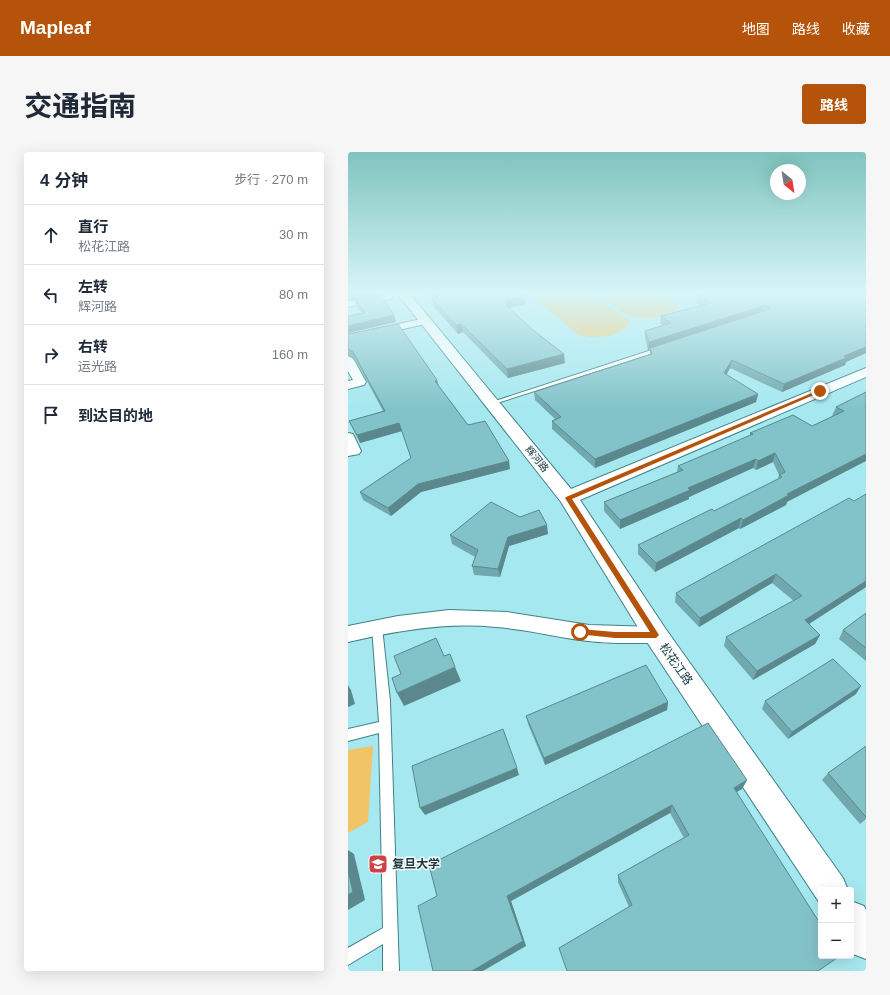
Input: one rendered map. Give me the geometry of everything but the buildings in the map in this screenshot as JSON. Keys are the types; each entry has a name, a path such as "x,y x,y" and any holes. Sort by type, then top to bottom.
{"street":[{"path":"348,338 379,331"},
{"name":"辉河路","path":"434,331 568,498 656,635"},
{"path":"348,360 360,382 348,385"},
{"path":"568,498 866,372"},
{"path":"348,437 354,451 348,452"},
{"name":"松花江路","path":"348,634 377,627 431,618 483,618 531,622 580,632 656,635 829,887"},
{"path":"854,923 866,941"}],"lane":[{"path":"492,403 670,346"},
{"path":"377,627 384,701 391,971"},
{"path":"348,735 385,726"},
{"path":"348,957 389,932"}],"shaded area":[{"path":"574,331 620,331 608,336 590,337 579,335"},
{"path":"373,746 368,822 348,833 348,750"}],"place":[{"name":"复旦大学","path":"378,864"}],"route":[{"path":"580,632 615,635 656,635 568,498 820,391"}]}
